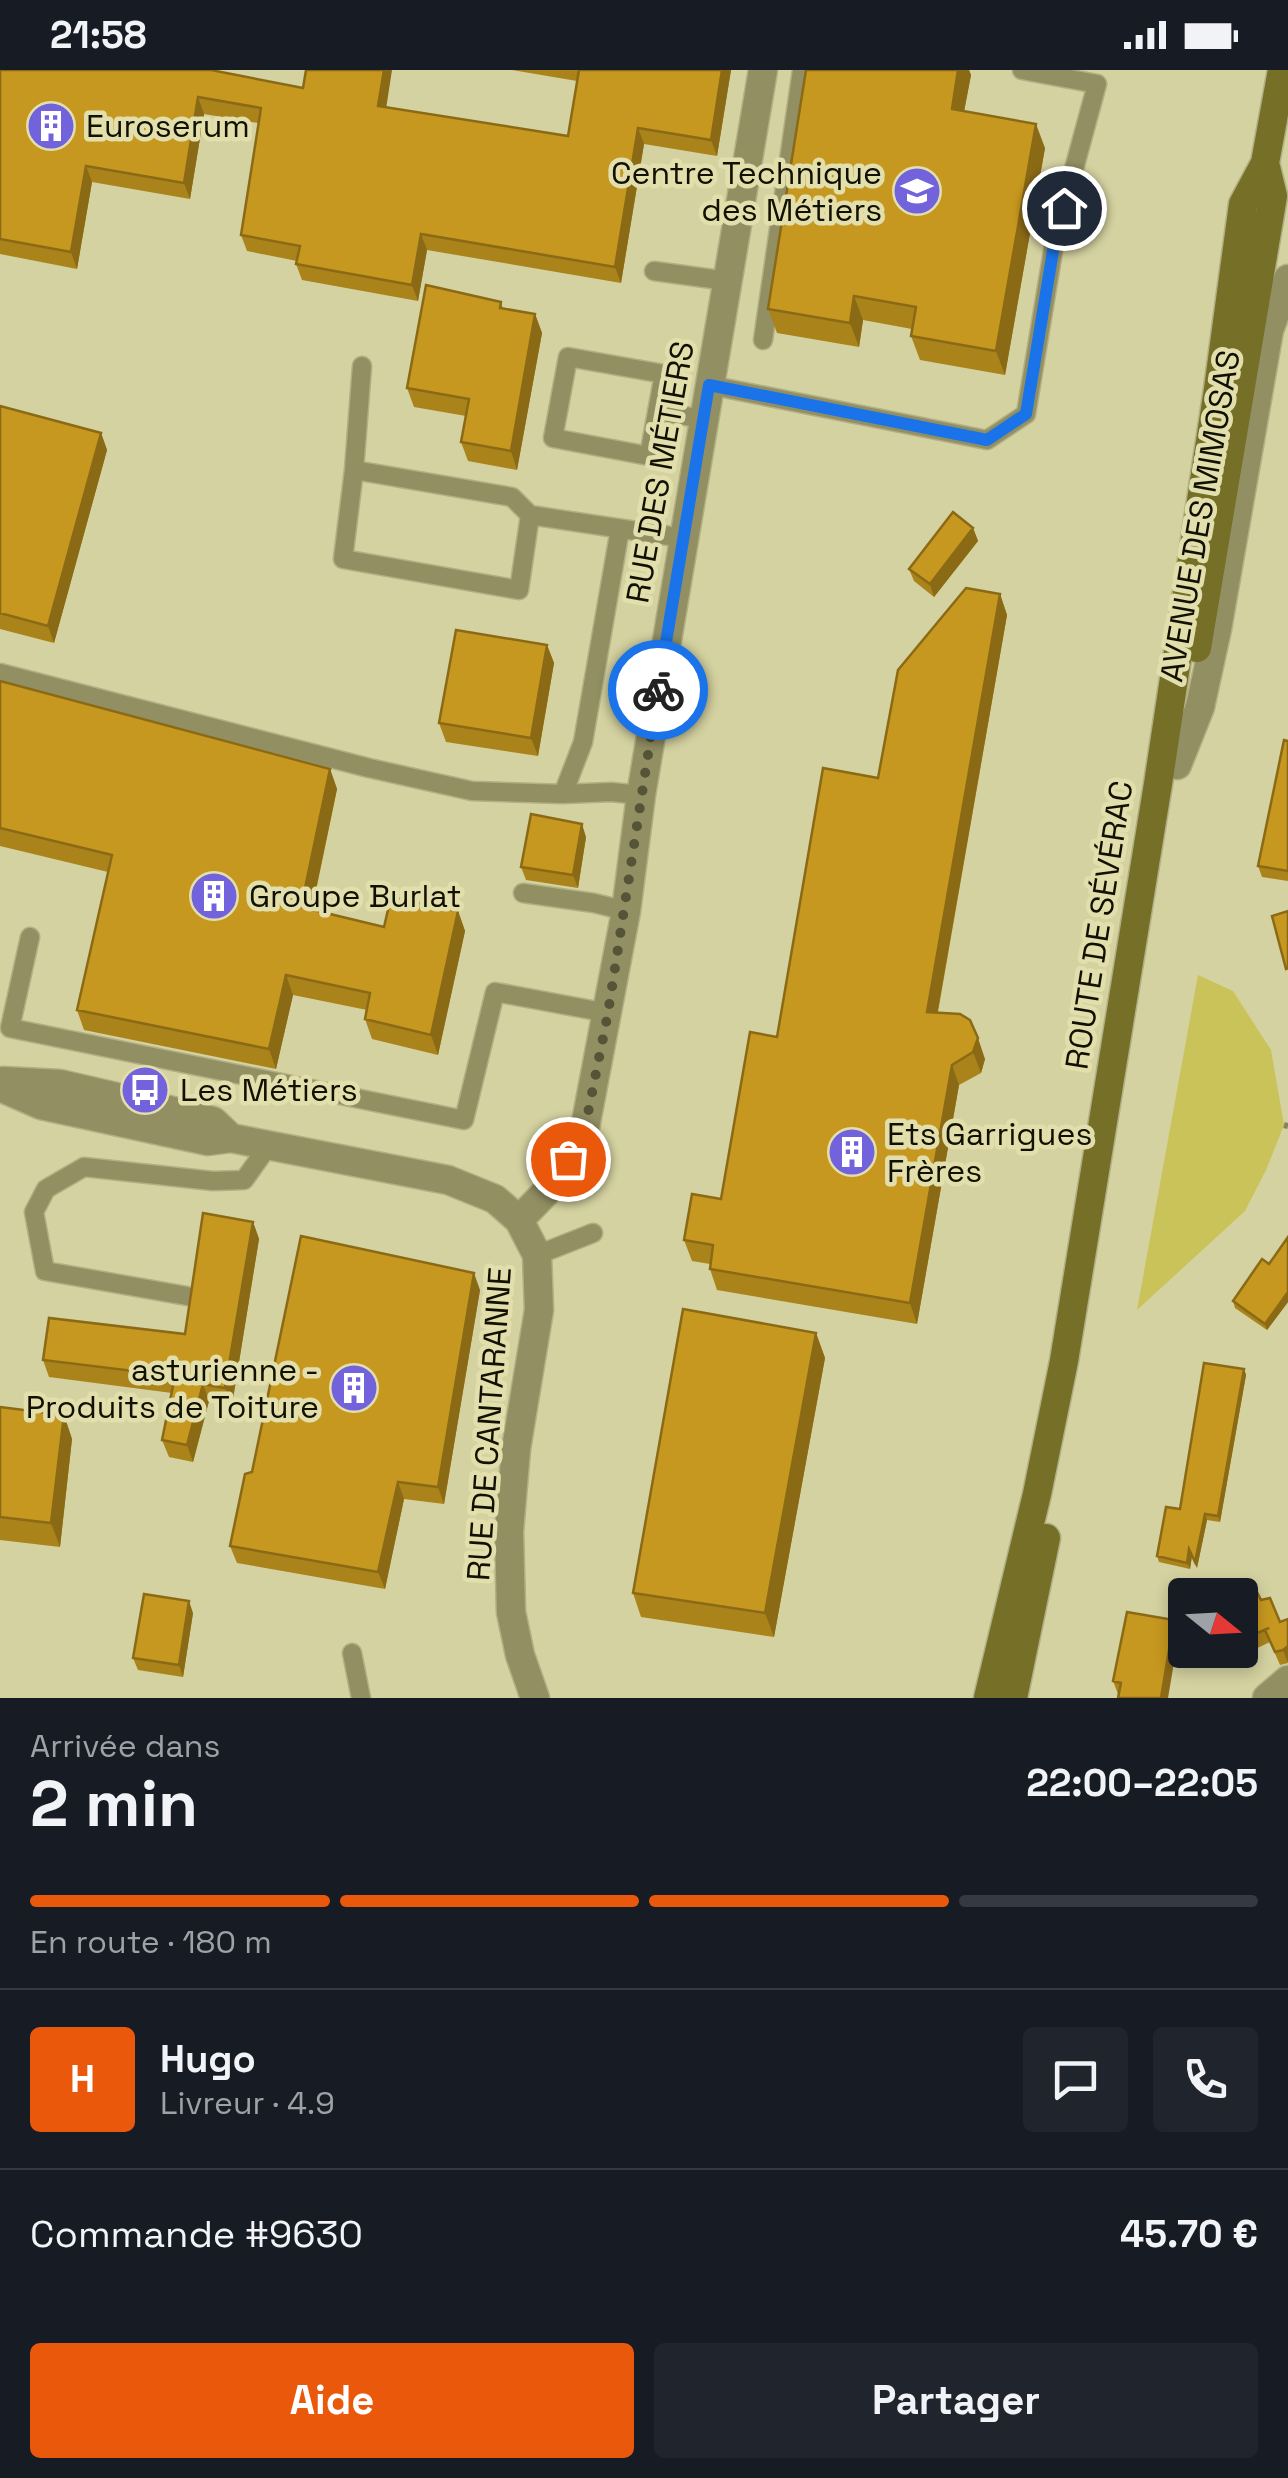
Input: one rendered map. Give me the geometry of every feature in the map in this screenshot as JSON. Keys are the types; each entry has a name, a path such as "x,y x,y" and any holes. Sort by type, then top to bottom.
{"main road":[{"name":"ROUTE DE SÉVÉRAC","path":"988,1698 1038,1494 1064,1360 1160,765 1243,204 1279,136 1282,70"},
{"name":"ROUTE DE SÉVÉRAC","path":"1013,1698 1063,1442 1273,196 1265,163"}],"street":[{"name":"RUE DES MÉTIERS","path":"519,1220 554,1185 584,1133 626,911 683,538 763,70"},
{"name":"AVENUE DES MIMOSAS","path":"1176,765 1200,708 1218,629 1269,330 1288,279"},
{"name":"RUE DE CANTARANNE","path":"0,1084 41,1104 208,1141 231,1138 448,1180 495,1199 519,1220 537,1255 538,1310 516,1449 509,1531 512,1612 520,1656 535,1698"},
{"path":"1267,1698 1288,1680"}],"lane":[{"path":"763,340 802,70"},
{"path":"709,385 987,440 1026,414 1055,239 1096,84 1022,70"},
{"path":"654,270 728,281"},
{"path":"568,357 664,374 657,411 650,456 553,438 568,357"},
{"path":"362,366 343,559 519,590 530,514"},
{"path":"657,411 703,419"},
{"path":"354,470 512,497 530,514 683,538"},
{"path":"564,794 583,742 620,529"},
{"path":"0,673 472,791 611,792 641,796"},
{"path":"523,892 594,902 626,911"},
{"path":"30,936 10,1028 464,1120 495,992 608,1013"},
{"path":"186,1296 45,1272 34,1212 46,1189 84,1167 213,1181 244,1180 270,1146"},
{"path":"537,1255 593,1232"},
{"path":"352,1653 361,1698"}],"shaded area":[{"path":"1198,975 1233,991 1271,1050 1284,1125 1245,1211 1137,1310"}],"building":[{"path":"0,70 211,70 303,88 306,70 384,70 378,106 568,136 579,70 722,70 711,140 638,128 615,267 421,234 412,285 296,264 300,246 241,235 261,108 198,97 184,183 86,166 71,252 0,239"},
{"name":"Centre Technique des Métiers","path":"806,70 958,70 952,109 1036,124 996,351 911,336 916,307 854,296 850,323 768,309"},
{"path":"426,285 501,302 500,308 535,314 511,451 461,442 469,399 407,388"},
{"path":"0,406 101,433 48,626 0,613"},
{"path":"953,512 973,528 930,584 909,569"},
{"path":"966,588 1000,594 927,1012 960,1014 970,1020 978,1038 973,1052 952,1065 910,1303 710,1269 713,1245 684,1240 692,1194 721,1199 750,1032 777,1037 823,768 878,778 898,670"},
{"path":"456,630 547,645 531,738 439,723"},
{"name":"Groupe Burlat","path":"0,681 330,769 301,907 384,927 391,897 458,911 431,1035 365,1019 370,993 286,975 269,1049 77,1010 112,855 0,828"},
{"path":"1284,740 1288,741 1288,871 1258,866"},
{"path":"531,814 582,824 573,875 521,867"},
{"path":"1288,911 1288,968 1286,969 1272,916"},
{"path":"203,1213 253,1222 225,1388 203,1384 187,1445 162,1440 175,1376 43,1360 49,1318 185,1334"},
{"name":"asturienne - Produits de Toiture","path":"301,1236 474,1273 438,1487 398,1482 378,1572 230,1546 245,1474 252,1472"},
{"path":"1288,1237 1288,1292 1265,1324 1233,1301 1262,1259 1269,1264"},
{"path":"683,1309 816,1333 765,1613 633,1593"},
{"path":"1204,1363 1244,1369 1218,1516 1205,1514 1195,1562 1189,1549 1187,1563 1157,1556 1166,1507 1180,1509"},
{"path":"0,1407 64,1415 51,1523 0,1517"},
{"path":"144,1594 189,1601 179,1665 133,1658"},
{"path":"1258,1594 1261,1600 1270,1598 1280,1622 1288,1619 1288,1646 1275,1652 1265,1630 1269,1628 1258,1633"},
{"path":"1127,1612 1168,1619 1168,1656 1161,1698 1118,1698 1121,1683 1113,1681"}],"way so far":[{"path":"568,1159 584,1133 608,1013 658,690"}],"place":[{"name":"Euroserum","path":"51,126"},
{"name":"Centre Technique des Métiers","path":"917,191"},
{"name":"Groupe Burlat","path":"214,896"},
{"name":"Les Métiers","path":"145,1090"},
{"name":"Ets Garrigues Frères","path":"852,1152"},
{"name":"asturienne - Produits de Toiture","path":"354,1388"}],"route":[{"path":"658,690 709,385 987,440 1026,414 1055,239 1064,208"}]}
